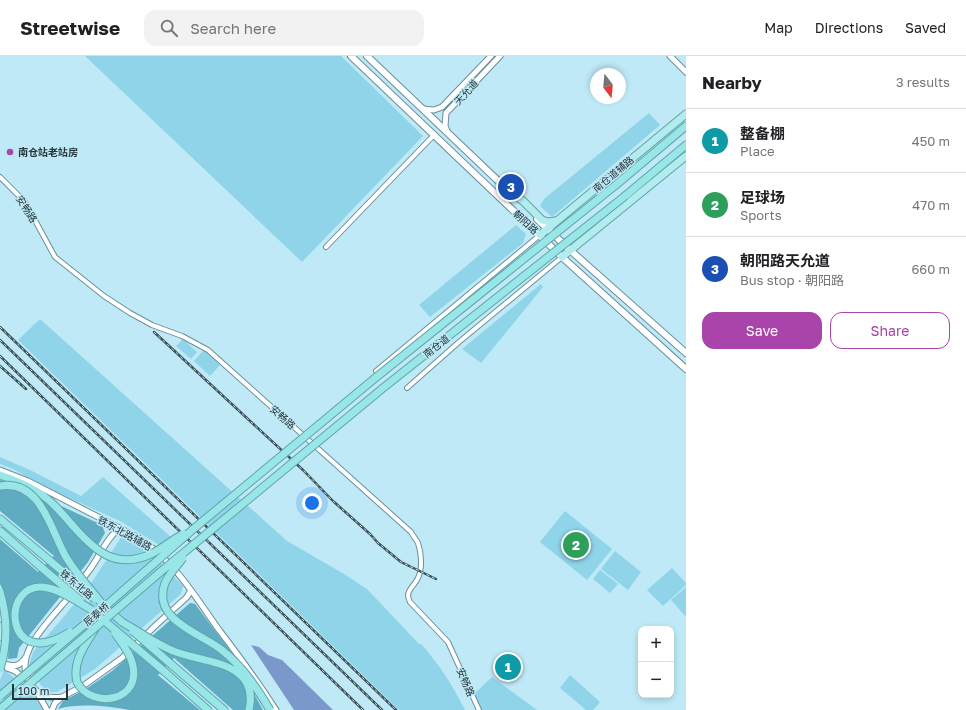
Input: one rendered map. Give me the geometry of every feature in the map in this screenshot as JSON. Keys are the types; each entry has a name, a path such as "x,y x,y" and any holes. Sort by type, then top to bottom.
{"highway":[{"path":"677,134 686,120"},
{"name":"南仓道","path":"191,531 686,126"},
{"name":"南仓道","path":"189,550 383,388 685,147"},
{"path":"0,475 20,482 39,492 56,506 90,545 103,554 113,558 129,559 145,556 191,531"},
{"path":"0,486 18,487 27,492 38,502 65,556 102,604"},
{"name":"铁东北路","path":"0,519 102,604 224,710"},
{"name":"铁东北路","path":"0,531 208,710"},
{"name":"辰泰桥","path":"0,696 191,531"},
{"path":"189,550 165,584 164,597 166,609 175,620 216,645 233,660 251,681 270,710"},
{"name":"辰泰桥","path":"0,709 189,550"},
{"path":"92,610 58,591 50,588 36,587 30,588 19,595 13,606 11,617 13,627 24,639 32,642 45,643 64,636 92,618"},
{"path":"0,592 5,613 7,633 0,669"},
{"path":"122,622 170,650 219,664 237,672 243,677 248,687 250,699 249,710"},
{"path":"96,628 78,657 76,679 79,688 84,695 98,703 106,704 116,702 126,695 131,688 134,674 129,654 110,626"}],"main road":[{"name":"朝阳路","path":"351,56 562,257 686,369"},
{"name":"朝阳路","path":"367,56 547,229 686,353"},
{"name":"南仓道辅路","path":"540,235 686,114"},
{"path":"562,257 686,156"},
{"path":"510,192 546,222 553,222 559,219"},
{"path":"0,626 0,637"}],"street":[{"name":"天允道","path":"423,109 434,110 442,107 491,56"},
{"name":"天允道","path":"447,132 445,126 446,113 500,56"},
{"path":"670,56 686,72"},
{"path":"326,247 434,135"},
{"name":"安畅路","path":"0,177 25,202 55,257 104,296 123,309 152,325 182,336 208,350 411,532 418,543 421,560 419,577 408,592 408,598 410,602 448,642 479,710"},
{"path":"376,371 540,235"},
{"path":"407,388 459,342 562,257"},
{"name":"铁东北路辅路","path":"0,470 28,481 120,528 153,547 180,574 276,710"},
{"path":"0,664 12,666 20,665 27,656 34,640 95,563 114,532 120,528"},
{"path":"52,710 55,703 62,697 83,686 122,658 187,597 191,590"},
{"path":"27,656 25,672 27,680"},
{"path":"0,664 15,671 27,680 38,693 47,710"},
{"path":"38,693 49,698 62,697"}],"shaded area":[{"path":"85,56 341,56 423,136 302,262"},
{"path":"649,113 660,125 552,217 540,206 544,199"},
{"path":"516,225 526,234 523,243 430,317 419,305"},
{"path":"541,284 543,287 481,363 462,349"},
{"path":"40,319 287,541 367,589 434,659 456,692 465,710 399,710 18,340"},
{"path":"183,339 197,352 191,359 176,346"},
{"path":"204,350 220,365 210,376 194,361"},
{"path":"0,457 30,470 81,496 103,477 172,538 161,546 120,521 49,489 13,469 0,464"},
{"path":"0,480 14,484 102,525 105,533 88,562 19,648 17,658 8,659 9,642 7,605 5,595 0,584 0,539 38,572 54,556 0,511"},
{"path":"565,511 612,549 587,580 540,542"},
{"path":"122,536 149,551 183,586 181,594 95,669 57,692 47,692 40,684 29,666 33,652 92,582"},
{"path":"615,551 641,572 628,590 601,569"},
{"path":"672,568 686,583 686,585 663,606 647,590"},
{"path":"600,570 618,584 610,593 593,579"},
{"path":"686,587 686,617 671,600"},
{"path":"190,603 195,604 229,649 263,710 233,710 174,658 158,675 200,710 129,710 103,706 75,706 58,709 63,701 86,689 112,671"},
{"path":"251,645 259,647 268,655 282,660 333,710 294,710"},
{"path":"4,670 32,693 43,710 0,710 0,680"},
{"path":"570,675 600,702 593,710 586,710 560,688"},
{"path":"492,677 537,710 481,710 474,694"}],"railway":[{"path":"0,327 396,710"},
{"path":"154,332 303,470 333,501 378,543 401,562 436,579"},
{"path":"0,340 382,710"},
{"path":"0,356 363,710"},
{"path":"0,366 26,389"}],"place":[{"name":"南仓站老站房","path":"10,152"},
{"name":"朝阳路天允道","path":"511,187"},
{"name":"足球场","path":"576,545"},
{"name":"整备棚","path":"508,667"}]}
